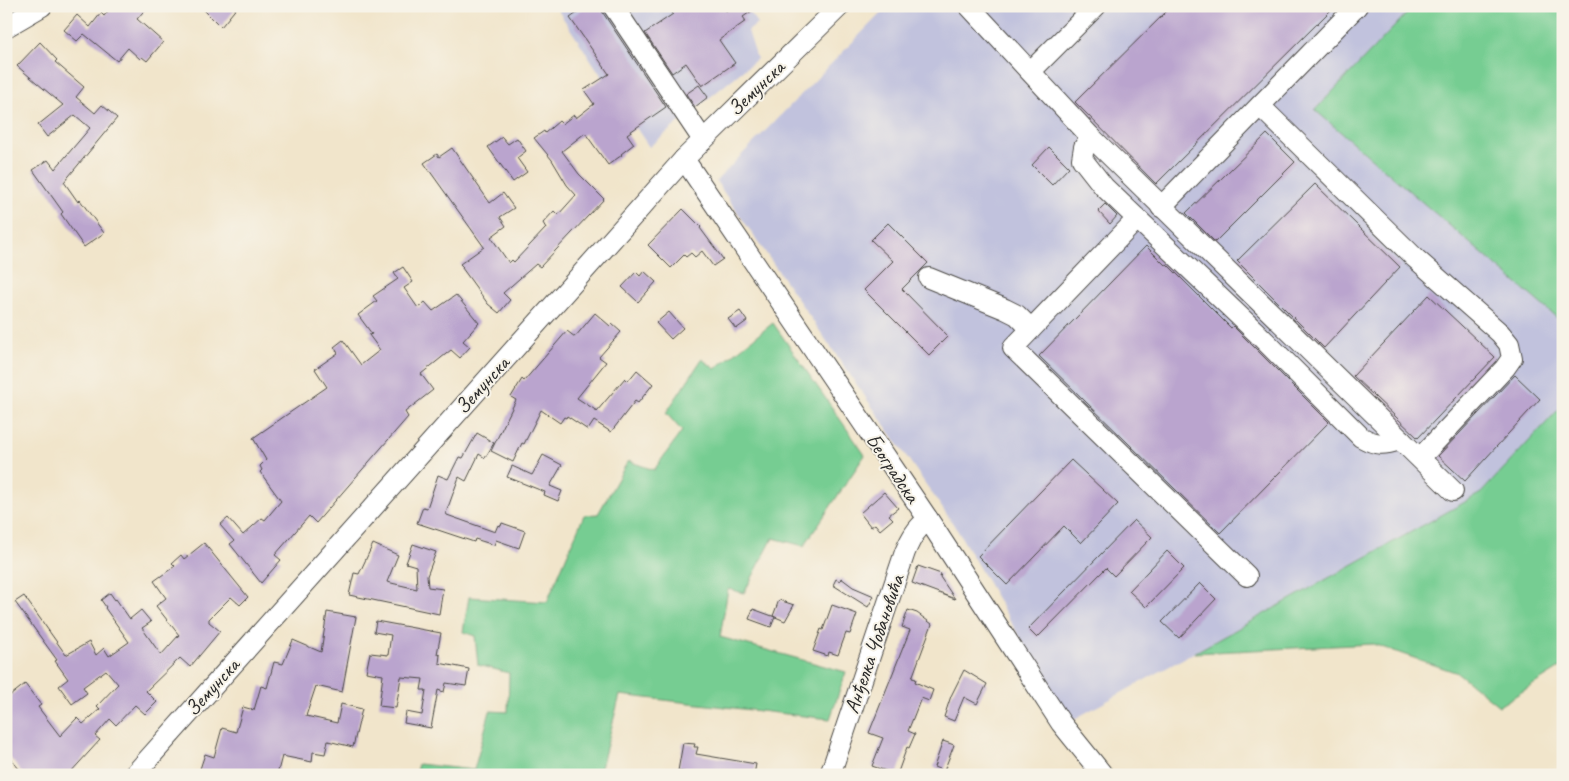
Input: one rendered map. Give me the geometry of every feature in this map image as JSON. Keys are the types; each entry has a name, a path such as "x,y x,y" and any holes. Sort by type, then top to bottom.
{"street":[{"path":"6,26 42,6"},
{"path":"614,6 703,140"},
{"name":"Земунска","path":"134,775 684,159 840,6"},
{"path":"969,6 1091,137 1453,491"},
{"path":"1031,72 1096,6"},
{"path":"1161,207 1357,6"},
{"path":"1260,106 1415,258 1478,313 1510,344 1512,358 1505,368 1420,458"},
{"path":"1091,137 1084,147 1082,159 1104,187 1256,332 1361,437 1372,444 1385,444 1401,440"},
{"name":"Београдска","path":"684,159 928,520 1061,723 1104,775"},
{"path":"1138,220 1013,348 1247,576"},
{"path":"929,278 1017,315 1031,329"},
{"name":"Анђелка Чобановића","path":"830,775 905,552 918,527 928,520"}],"shaded area":[{"path":"555,6 747,6 757,24 748,31 757,59 649,147"},
{"path":"888,6 1414,6 1315,110 1563,323 1563,402 1560,408 1481,493 1069,722 956,528 716,181"}],"green space":[{"path":"1414,6 1563,6 1563,323 1315,110"},
{"path":"773,323 865,455 804,546 773,538 744,593 728,589 720,637 846,672 830,719 620,695 599,775 415,775 418,764 474,770 490,711 508,712 509,673 478,665 475,636 463,632 469,597 547,602 584,515 598,514 628,461 654,470 682,431 666,413 702,359 715,369"},
{"path":"1563,402 1563,666 1499,706 1458,673 1373,644 1194,653 1481,493 1560,408"}],"building":[{"path":"112,6 148,6 137,19 163,42 147,61 142,57 140,59 128,48 117,61 84,34 77,41 64,30 77,15 90,27 101,13 104,16"},
{"path":"200,6 238,6 221,27"},
{"path":"587,6 601,6 603,13 666,107 627,134 634,144 608,165 585,133 562,151 579,174 604,199 540,267 536,264 503,293 510,300 499,313 488,304 460,264 484,247 424,163 437,154 439,157 452,148 490,203 503,193 514,208 500,217 506,226 491,237 509,263 512,260 514,262 546,228 543,223 554,211 558,215 576,195 534,138 544,131 545,133 559,121 562,124 574,115 576,118 594,104 584,90 609,74 570,18"},
{"path":"668,6 723,6 726,11 732,6 759,6 743,17 746,21 719,40 735,63 702,86 686,63 672,73 645,33 673,14"},
{"path":"1172,6 1335,6 1156,184 1075,102"},
{"path":"40,42 57,60 55,62 84,87 76,97 95,113 102,105 117,118 64,182 104,233 84,247 61,214 63,212 33,170 48,160 55,169 90,128 75,115 47,137 38,125 63,105 17,66"},
{"path":"699,85 708,97 695,107 686,94"},
{"path":"1267,134 1295,162 1215,242 1186,213"},
{"path":"502,137 508,144 517,138 526,151 517,158 527,172 513,182 488,147"},
{"path":"1049,147 1069,167 1052,185 1032,165"},
{"path":"1315,184 1400,267 1324,348 1237,261"},
{"path":"1105,204 1117,216 1110,224 1098,211"},
{"path":"683,209 701,227 723,259 713,266 702,251 695,257 691,253 686,257 684,255 671,268 648,245"},
{"path":"888,223 928,263 902,289 948,336 929,355 864,290 893,261 871,240"},
{"path":"1146,246 1165,265 1167,264 1231,328 1233,326 1329,422 1220,533 1039,356"},
{"path":"403,267 413,282 404,288 418,308 425,302 433,311 456,295 479,323 463,341 470,347 460,358 451,350 421,374 433,390 405,412 408,417 316,523 309,516 275,555 281,560 261,583 230,544 234,541 220,525 228,518 243,535 262,518 265,520 281,501 260,472 262,470 260,466 266,460 253,438 327,387 315,369 338,353 334,347 343,340 361,365 380,350 369,335 372,334 358,315 377,301 373,296 398,279 394,273"},
{"path":"644,271 656,282 638,302 622,287 636,272 640,276"},
{"path":"1429,295 1495,357 1418,438 1353,376"},
{"path":"740,311 747,321 736,329 728,319"},
{"path":"669,312 683,328 671,339 656,323"},
{"path":"595,313 610,326 612,324 621,332 599,357 606,362 577,398 597,411 625,378 628,381 637,370 653,384 638,403 635,401 611,432 594,421 588,430 567,416 560,423 541,410 513,462 491,451 516,400 511,397 522,379 524,381 567,331 575,337"},
{"path":"1515,375 1540,399 1465,481 1438,456"},
{"path":"477,433 494,443 485,458 479,454 466,481 459,477 446,513 447,515 495,532 498,525 501,526 502,523 525,531 519,548 496,540 494,545 475,539 474,542 417,523 423,507 427,508 438,475 448,479 459,457 463,458"},
{"path":"543,455 562,465 550,486 562,491 558,501 544,495 545,492 507,477 512,466 532,475"},
{"path":"1071,460 1118,504 1081,543 1064,526 1007,585 978,556"},
{"path":"884,492 898,508 889,515 893,519 880,530 875,524 871,527 860,513"},
{"path":"1134,520 1152,537 1114,576 1106,568 1037,638 1028,629"},
{"path":"204,543 248,597 240,605 231,597 209,619 209,622 220,631 190,667 180,658 146,691 157,702 145,714 135,705 116,725 110,719 95,736 100,740 68,775 24,775 6,753 6,699 25,684 41,705 38,707 60,736 77,718 83,724 100,709 97,706 118,684 106,670 83,687 87,693 72,704 59,686 68,679 55,661 57,660 15,602 24,596 66,655 89,642 96,655 104,648 109,656 129,642 101,600 110,593 130,619 141,610 151,622 142,628 161,655 179,635 156,606 166,598 154,581 175,566 172,563 181,555 184,559"},
{"path":"373,544 398,555 387,582 417,589 416,566 406,563 413,544 436,552 427,576 428,587 443,589 439,614 349,595 354,573 359,574"},
{"path":"1167,551 1184,568 1146,607 1129,591"},
{"path":"918,566 941,574 940,577 955,599 912,583"},
{"path":"841,578 853,587 874,596 868,607 833,585 836,579 840,581"},
{"path":"1200,583 1216,599 1179,638 1162,622"},
{"path":"779,600 794,605 785,621 773,616"},
{"path":"832,605 857,614 850,634 846,633 838,655 829,652 828,656 813,651"},
{"path":"753,609 775,617 771,627 749,619"},
{"path":"908,610 917,613 932,624 912,678 916,679 915,682 933,690 929,701 921,698 908,731 915,734 909,748 907,747 897,775 872,766 883,738 869,733 910,630 902,627"},
{"path":"327,612 356,617 342,692 316,686 306,716 337,723 341,704 362,709 353,747 328,741 325,754 313,752 312,762 282,756 277,775 249,775 235,771 234,775 198,775 205,754 214,757 222,728 236,732 243,707 254,710 261,686 267,688 274,662 283,664 293,640 321,652"},
{"path":"376,621 441,633 437,654 440,655 439,663 469,669 466,686 446,683 444,692 438,690 431,728 404,723 406,712 422,715 426,690 421,690 423,679 401,677 396,708 379,706 383,675 366,672 370,653 388,655 391,635 374,632"},
{"path":"964,670 987,684 977,704 964,697 954,721 944,717 951,696"},
{"path":"943,741 954,745 944,771 934,767"},
{"path":"683,743 695,744 694,747 698,747 696,754 756,764 754,775 697,775 678,771"}]}
